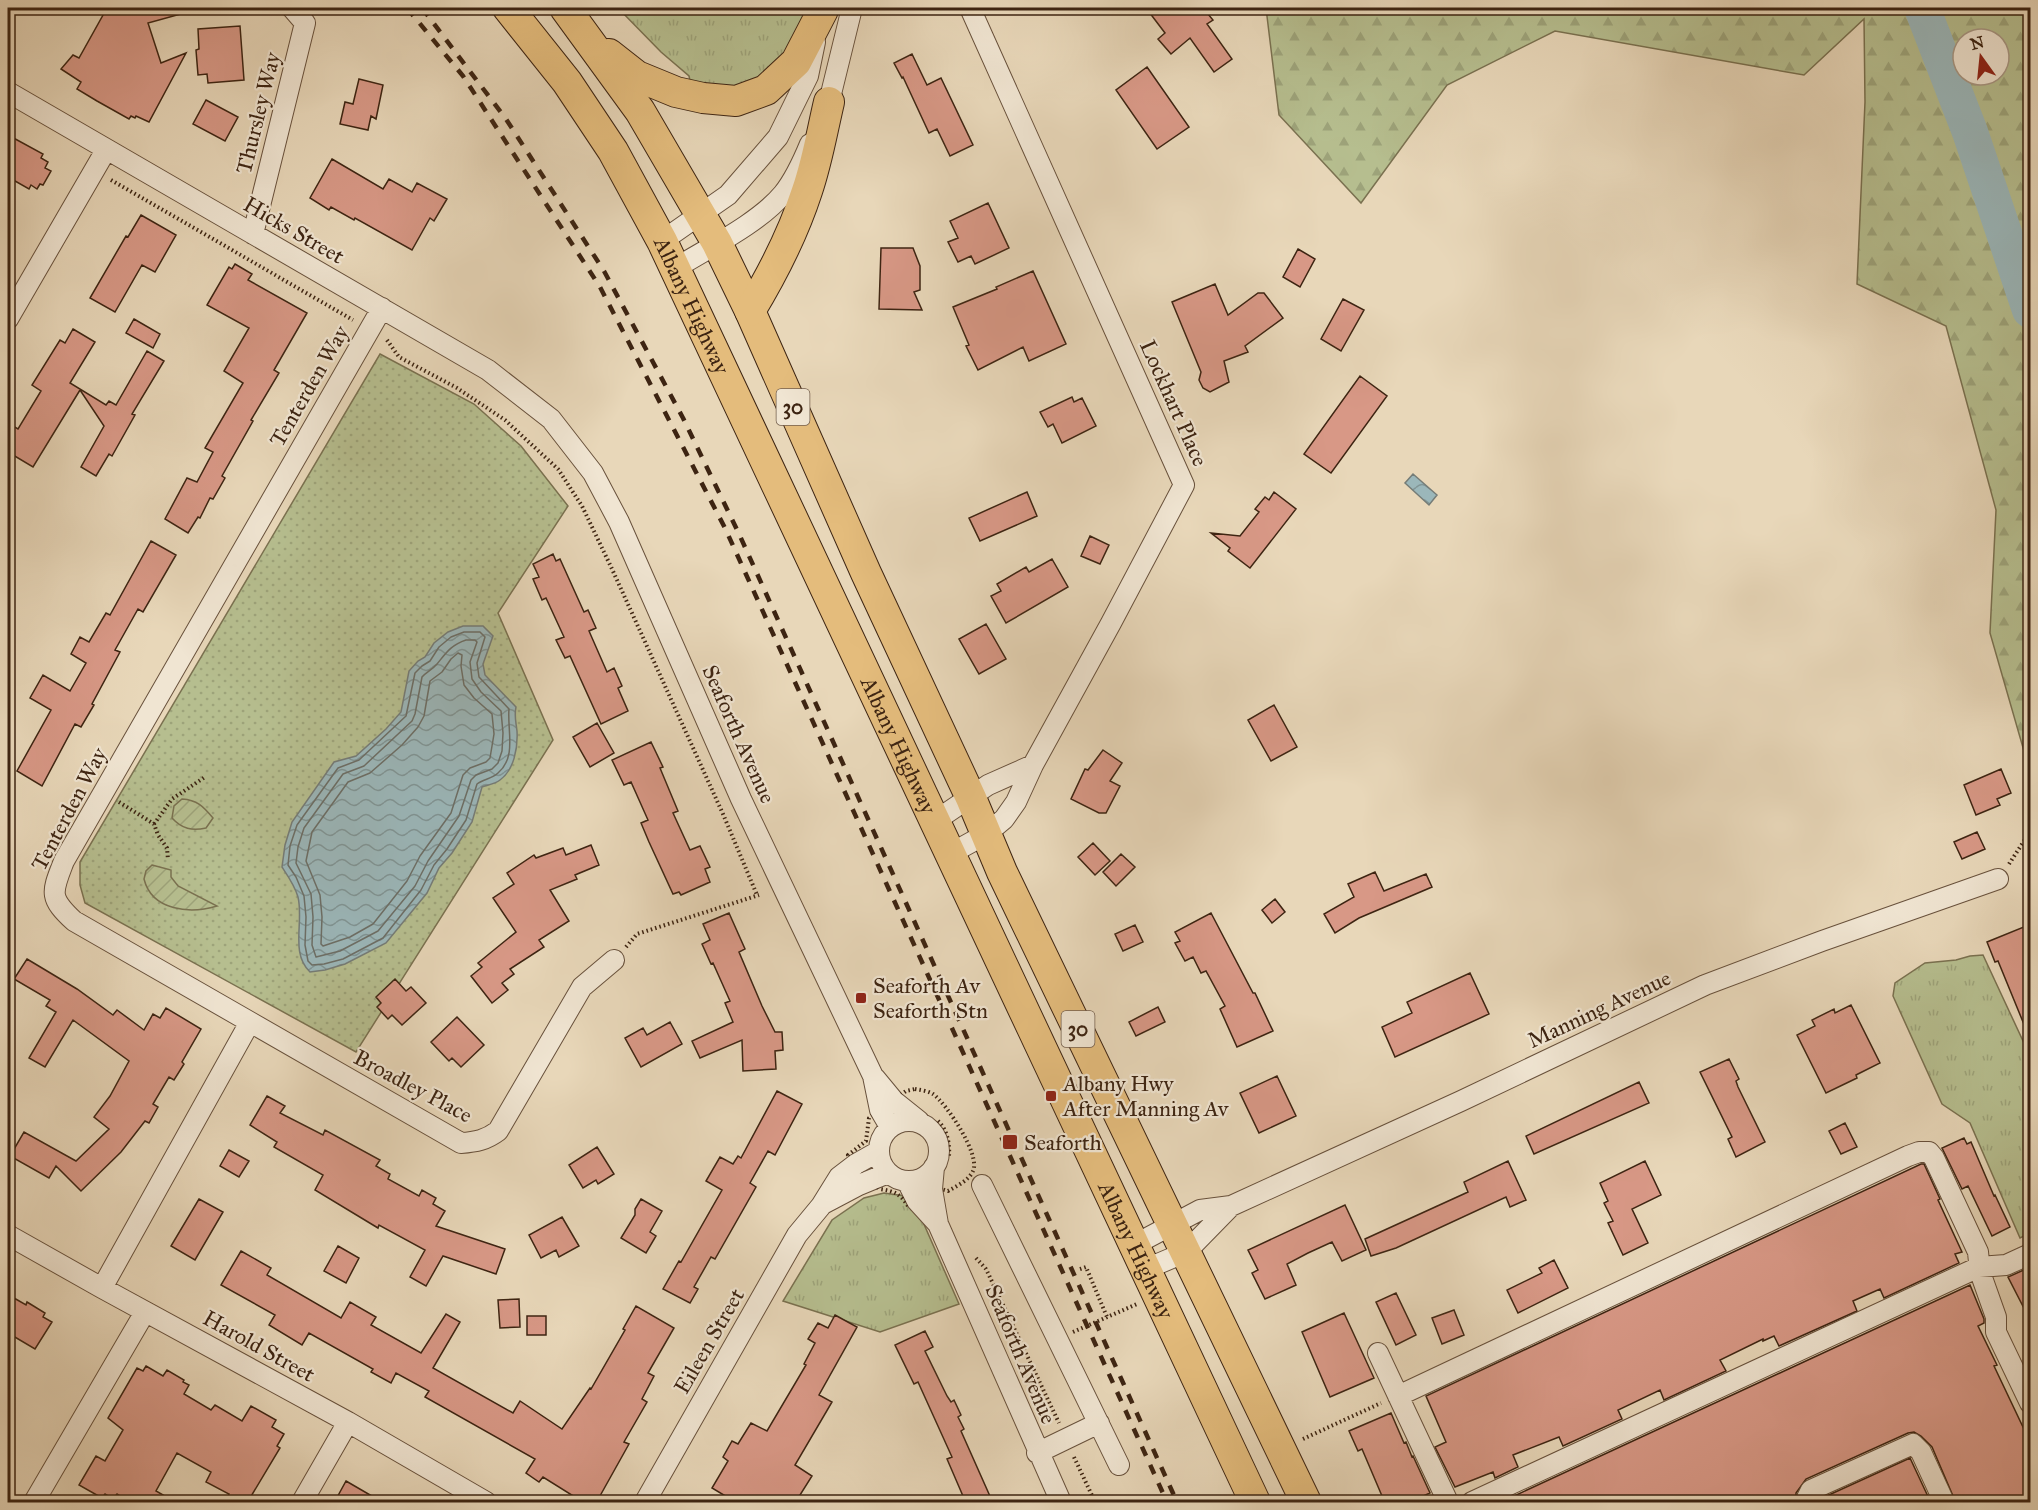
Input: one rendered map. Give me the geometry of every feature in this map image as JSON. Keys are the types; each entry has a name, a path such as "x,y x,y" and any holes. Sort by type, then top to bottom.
{"highway":[{"name":"Albany Highway","path":"508,8 567,82 613,152 676,268 1255,1503"},
{"name":"Albany Highway","path":"565,8 640,111 717,243 750,311 866,573 986,834 1305,1503"},
{"path":"586,35 637,76 676,92 703,98 736,101 766,90 796,62 832,8"},
{"path":"750,311 770,279 793,229 808,189 829,102"}],"street":[{"name":"Thursley Way","path":"253,234 305,23 292,8"},
{"path":"662,241 728,195 778,137 808,76 832,8"},
{"path":"676,268 757,217 783,194 801,164 829,102 832,8"},
{"name":"Lockhart Place","path":"950,854 986,834 1004,819 1016,802 1033,765 1184,485 970,8"},
{"name":"Hicks Street","path":"8,92 488,370 552,419"},
{"path":"8,318 106,150"},
{"name":"Tenterden Way","path":"250,1022 74,921 58,906 54,886 64,861 103,792 382,308"},
{"name":"Seaforth Avenue","path":"552,419 593,472 619,522 741,799 873,1076 888,1113"},
{"path":"935,821 987,785 1033,765"},
{"name":"Manning Avenue","path":"1146,1270 1172,1223 1200,1210 1231,1206 1461,1101 1705,985 1998,879"},
{"name":"Broadley Place","path":"250,1022 461,1143 476,1142 488,1139 498,1131 582,987 614,960"},
{"path":"102,1288 250,1022"},
{"path":"877,1184 883,1167 879,1151 880,1142 888,1113 904,1121 919,1121 933,1133 937,1141 939,1150 925,1195"},
{"name":"Eileen Street","path":"645,1503 797,1235 821,1206 839,1177 879,1151"},
{"path":"1398,1396 1919,1152 1929,1152 1934,1158 1978,1252 1979,1267 1996,1317 1996,1332 2029,1398"},
{"path":"877,1184 897,1178 907,1181 918,1179 934,1167"},
{"name":"Seaforth Avenue","path":"907,1181 925,1195 1061,1503"},
{"name":"Eileen Street","path":"821,1206 877,1184"},
{"path":"982,1185 1119,1466"},
{"name":"Manning Avenue","path":"1146,1270 1186,1252 1231,1206"},
{"name":"Harold Street","path":"8,1235 348,1422 486,1503"},
{"path":"1472,1503 1979,1267 2006,1265 2031,1254"},
{"path":"34,1503 145,1312"},
{"path":"1378,1353 1448,1503"},
{"path":"302,1503 348,1422"},
{"path":"1037,1453 1099,1423"},
{"path":"1808,1503 1807,1498 1811,1490 1913,1444 1921,1452 1944,1503"}],"path":[{"path":"110,179 354,321"},
{"path":"387,340 399,357 457,388 497,415 558,469 582,506 612,569 723,814 757,896"},
{"path":"154,824 172,798 206,777"},
{"path":"103,792 154,824 167,848 168,860"},
{"path":"1998,879 2031,832"},
{"path":"614,960 637,934 783,888"},
{"path":"915,1089 934,1095 951,1115 973,1154 974,1170 966,1180 948,1191 939,1187 909,1208 902,1196 877,1184 848,1155 866,1141 869,1118 888,1113 906,1091 915,1089"},
{"path":"1080,1269 1086,1267 1107,1317"},
{"path":"1059,1339 1107,1317 1146,1270"},
{"path":"1297,1442 1398,1396"}],"green space":[{"path":"618,8 808,8 789,54 746,89 691,85 689,76 661,52"},
{"path":"1266,8 2030,8 2030,772 1990,633 1996,510 1946,326 1857,284 1865,102 1864,19 1804,75 1555,31 1447,85 1361,203 1279,115"},
{"path":"380,354 474,404 521,446 568,506 498,613 553,740 356,1052 85,903 80,885 80,862"},
{"path":"182,799 199,804 213,818 206,828 188,828 172,818 174,806"},
{"path":"152,865 171,870 171,877 178,886 217,906 195,910 173,908 163,904 148,890 144,879 146,871"},
{"path":"1983,955 2030,1056 2030,1233 2020,1238 1970,1123 1942,1104 1893,996 1895,983 1925,963"},
{"path":"884,1193 912,1197 959,1304 880,1332 783,1301 832,1220 864,1198"}],"water":[{"path":"1413,474 1437,495 1429,505 1405,483"},
{"path":"463,626 483,626 493,636 483,664 485,675 516,707 517,744 512,765 500,780 482,787 472,822 452,853 439,868 427,893 386,943 345,964 310,972 304,964 299,947 298,897 282,867 285,845 292,822 334,762 356,756 401,712 409,671 425,657 434,643 448,632"}],"building":[{"path":"107,8 187,8 188,12 148,23 161,63 186,53 149,122 136,116 135,118 131,116 129,119 77,89 81,82 61,69 73,55 79,58"},
{"path":"1146,8 1203,8 1213,20 1207,24 1232,59 1214,72 1190,38 1171,54 1158,39 1165,33"},
{"path":"240,26 244,80 208,83 207,74 198,75 196,50 199,49 198,29"},
{"path":"912,54 927,85 941,78 973,145 950,156 937,129 929,133 894,63"},
{"path":"1147,67 1189,127 1157,149 1116,90"},
{"path":"359,79 383,85 376,119 371,116 368,130 340,124 345,102 353,104"},
{"path":"206,100 238,117 225,141 193,124"},
{"path":"8,135 43,154 41,158 48,162 45,168 51,171 43,185 40,184 37,189 31,185 29,189 8,177"},
{"path":"332,159 383,189 389,179 412,192 417,183 447,199 434,221 430,218 412,250 355,218 354,220 331,207 329,210 310,198"},
{"path":"988,203 1009,248 975,264 971,256 958,262 948,242 958,238 950,221"},
{"path":"141,215 176,235 155,272 142,265 115,312 90,298"},
{"path":"881,248 913,248 920,266 920,290 914,292 922,310 879,309"},
{"path":"1298,249 1315,259 1300,287 1283,277"},
{"path":"235,264 252,274 248,280 307,313 274,370 279,373 222,476 225,478 188,533 165,519 187,478 197,482 213,452 205,448 243,383 224,371 249,328 207,305 229,267 232,269"},
{"path":"1033,271 1066,344 1029,361 1023,347 978,370 966,346 969,345 953,307"},
{"path":"1215,284 1228,315 1258,293 1264,293 1283,318 1245,346 1248,352 1224,361 1229,382 1210,392 1203,388 1199,380 1201,372 1172,302"},
{"path":"1343,299 1364,310 1341,351 1321,339"},
{"path":"134,319 160,334 153,348 126,333"},
{"path":"73,329 95,342 70,383 106,405 109,401 116,405 147,351 164,361 132,414 135,415 112,456 109,454 96,476 81,467 104,426 80,390 33,467 8,452 8,423 18,429 41,391 32,385 60,340 65,343"},
{"path":"1360,376 1387,396 1331,473 1304,454"},
{"path":"1072,397 1074,402 1082,398 1096,426 1062,443 1053,424 1048,427 1040,412"},
{"path":"1027,492 1037,516 980,541 969,518"},
{"path":"1274,492 1296,509 1250,568 1228,551 1230,548 1211,533 1240,536 1259,512 1255,509 1265,497 1269,500"},
{"path":"1090,536 1109,545 1100,564 1081,556"},
{"path":"151,541 176,555 143,612 138,609 115,650 120,652 92,704 94,705 81,727 75,724 42,786 17,771 51,710 30,698 43,675 70,691 86,663 71,654 80,637 89,642 106,613 110,615"},
{"path":"553,554 556,561 560,559 584,612 588,610 596,628 589,631 607,672 614,668 622,686 618,688 628,711 601,724 570,656 565,658 556,640 564,637 546,598 542,600 533,579 539,577 533,564"},
{"path":"1052,559 1068,587 1006,623 991,596 1001,591 997,584 1026,567 1029,572"},
{"path":"986,624 1006,659 979,674 959,639"},
{"path":"1274,705 1297,747 1271,761 1248,720"},
{"path":"597,723 614,753 590,767 573,737"},
{"path":"651,742 663,767 660,768 678,811 673,813 690,850 700,846 710,867 705,869 710,882 681,895 679,892 673,894 649,842 641,823 648,820 631,782 624,785 612,760"},
{"path":"1103,750 1122,763 1110,781 1120,786 1106,813 1099,813 1071,799 1085,769 1088,770"},
{"path":"2001,769 2011,793 1997,799 2000,805 1976,815 1964,785"},
{"path":"1977,832 1985,849 1962,859 1954,842"},
{"path":"1093,843 1110,861 1095,875 1078,857"},
{"path":"591,845 599,865 575,875 577,879 550,890 569,921 539,940 544,947 510,969 514,974 502,983 508,990 492,1003 471,976 482,967 478,963 516,932 493,898 514,884 507,873 534,855 536,858 563,848 566,855"},
{"path":"1121,854 1135,867 1116,886 1103,872"},
{"path":"1375,872 1384,891 1426,874 1432,887 1359,918 1335,933 1324,914 1354,897 1348,884"},
{"path":"1275,899 1285,912 1272,923 1262,910"},
{"path":"729,913 745,949 739,952 762,1006 775,1032 782,1032 783,1050 775,1051 776,1069 743,1071 742,1040 700,1058 692,1041 733,1022 725,1003 730,1001 702,944 710,940 703,924"},
{"path":"1211,913 1273,1031 1237,1047 1220,1009 1225,1006 1206,971 1201,973 1193,957 1185,961 1175,943 1180,941 1175,932"},
{"path":"2031,924 2030,1039 1998,961 1995,962 1987,942"},
{"path":"1135,925 1143,942 1123,951 1115,934"},
{"path":"27,959 77,989 113,1015 117,1010 144,1030 153,1014 160,1018 166,1008 201,1029 174,1080 169,1077 153,1104 158,1107 149,1123 145,1121 121,1152 81,1191 56,1166 49,1178 10,1156 24,1132 76,1161 109,1129 94,1117 110,1096 129,1061 73,1020 45,1067 29,1058 56,1012 46,1006 50,1000 14,979"},
{"path":"1470,973 1489,1014 1395,1057 1382,1027 1412,1013 1407,1002"},
{"path":"395,979 406,991 411,987 426,1003 402,1025 392,1015 388,1019 377,1007 381,1003 376,997"},
{"path":"1851,1005 1880,1063 1856,1075 1857,1078 1826,1093 1797,1035 1815,1026 1812,1020 1834,1009 1835,1013"},
{"path":"1158,1007 1165,1022 1136,1036 1129,1022"},
{"path":"457,1017 484,1045 461,1067 452,1058 449,1061 431,1042"},
{"path":"670,1022 682,1044 641,1067 625,1038 643,1028 647,1035"},
{"path":"1729,1059 1739,1079 1736,1081 1738,1087 1765,1142 1736,1157 1728,1139 1732,1137 1700,1072"},
{"path":"1277,1076 1296,1116 1259,1133 1240,1093"},
{"path":"1639,1082 1649,1103 1534,1154 1526,1136"},
{"path":"777,1091 802,1104 775,1155 768,1151 750,1183 756,1187 715,1259 711,1257 694,1287 698,1289 690,1303 663,1289 722,1190 706,1181 720,1157 733,1164 738,1156 741,1158"},
{"path":"267,1096 285,1106 280,1113 323,1135 325,1130 380,1160 376,1166 390,1174 388,1179 419,1196 422,1190 436,1198 433,1204 445,1211 436,1226 505,1249 496,1274 443,1256 426,1286 410,1277 425,1250 379,1225 378,1228 315,1190 323,1175 274,1147 277,1142 250,1125"},
{"path":"1845,1123 1857,1147 1841,1154 1829,1131"},
{"path":"1964,1138 1967,1144 1971,1142 2010,1227 1992,1236 1968,1186 1962,1189 1942,1148"},
{"path":"597,1147 614,1174 598,1184 596,1180 583,1188 569,1165"},
{"path":"229,1150 249,1161 239,1177 220,1166"},
{"path":"1508,1161 1526,1200 1510,1207 1506,1197 1396,1248 1371,1256 1365,1239 1468,1192 1464,1182"},
{"path":"1645,1161 1661,1195 1632,1209 1648,1243 1623,1255 1608,1223 1613,1221 1604,1203 1608,1201 1600,1183"},
{"path":"1924,1164 1962,1252 1955,1254 1959,1263 1884,1298 1880,1289 1853,1301 1857,1311 1779,1346 1774,1336 1763,1341 1763,1339 1720,1360 1726,1371 1664,1400 1660,1390 1618,1410 1622,1419 1563,1446 1559,1437 1513,1455 1518,1467 1495,1478 1493,1472 1455,1487 1435,1447 1446,1442 1426,1396"},
{"path":"199,1199 223,1212 195,1260 171,1246"},
{"path":"641,1199 662,1211 650,1232 656,1236 646,1253 621,1238 635,1215 635,1209"},
{"path":"1345,1205 1366,1250 1342,1261 1332,1242 1308,1253 1287,1264 1296,1285 1265,1299 1252,1273 1258,1270 1248,1250"},
{"path":"562,1217 579,1246 559,1257 556,1250 541,1258 529,1235"},
{"path":"338,1246 359,1258 346,1283 324,1271"},
{"path":"241,1251 271,1268 267,1275 341,1318 350,1302 376,1317 371,1325 421,1353 446,1314 460,1322 433,1368 513,1413 520,1401 562,1429 591,1389 636,1306 674,1328 648,1373 654,1376 642,1399 647,1402 624,1442 629,1444 596,1503 592,1503 580,1496 578,1499 543,1477 539,1482 526,1473 535,1459 425,1397 429,1391 396,1373 391,1383 371,1372 373,1369 309,1333 302,1345 269,1325 275,1315 221,1285"},
{"path":"1554,1260 1568,1288 1518,1313 1507,1290 1542,1273 1539,1268"},
{"path":"2026,1269 2031,1278 2031,1322 2008,1277"},
{"path":"1970,1285 1984,1319 1984,1323 1978,1326 2031,1444 2031,1503 1956,1503 1932,1447 1914,1432 1806,1479 1796,1493 1796,1503 1499,1503"},
{"path":"1396,1293 1416,1335 1396,1345 1376,1302"},
{"path":"14,1298 26,1305 27,1302 45,1313 43,1317 52,1322 35,1349 8,1333 8,1308"},
{"path":"519,1299 520,1327 500,1328 498,1300"},
{"path":"1454,1310 1464,1335 1442,1344 1432,1318"},
{"path":"1344,1313 1374,1378 1330,1397 1302,1332"},
{"path":"835,1315 857,1327 819,1395 832,1402 795,1465 812,1476 795,1503 737,1503 712,1488 728,1461 723,1457 732,1441 738,1444 751,1423 767,1431 806,1365 804,1364 815,1343 808,1339 818,1323 828,1328"},
{"path":"527,1316 546,1316 546,1335 527,1335"},
{"path":"925,1331 933,1347 925,1351 947,1396 951,1402 954,1400 961,1415 958,1417 964,1429 961,1431 993,1503 966,1503 947,1459 952,1457 918,1382 914,1384 895,1345"},
{"path":"146,1366 163,1376 167,1370 184,1380 183,1382 189,1385 184,1394 211,1410 215,1405 242,1421 251,1406 276,1420 272,1427 284,1434 277,1446 280,1448 247,1503 224,1503 229,1494 206,1482 211,1472 177,1453 156,1491 177,1503 131,1503 117,1494 113,1499 105,1494 102,1498 79,1485 96,1456 105,1461 123,1430 108,1418 137,1368 143,1371"},
{"path":"1391,1413 1430,1493 1408,1503 1385,1503 1362,1449 1358,1451 1349,1431"},
{"path":"1910,1458 1931,1503 1820,1503 1820,1499"},
{"path":"346,1481 384,1503 334,1503"}],"waterway":[{"path":"1922,8 1970,132 2030,310"}],"railway":[{"path":"407,8 463,76 600,287 725,528 1167,1502"},
{"path":"422,8 506,119 604,271 683,418 740,536 1177,1502"}],"place":[{"name":"Seaforth Av Seaforth Stn","path":"861,998"},
{"name":"Albany Hwy After Manning Av","path":"1051,1096"},
{"name":"Seaforth","path":"1010,1142"}]}
